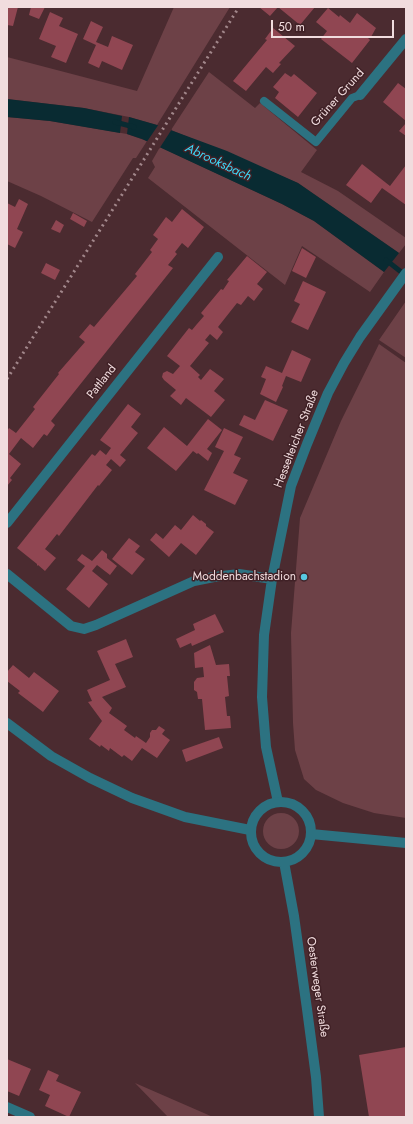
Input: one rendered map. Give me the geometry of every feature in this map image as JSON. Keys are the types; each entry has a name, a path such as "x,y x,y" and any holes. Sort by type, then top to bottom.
{"street":[{"name":"Grüner Grund","path":"360,95 406,39"},
{"name":"Pattland","path":"7,523 218,257"},
{"name":"Hesselteicher Straße","path":"278,802 266,747 262,697 264,635 272,579 291,486 328,394 344,363 360,337 406,273"},
{"path":"7,574 71,626 84,629 194,581 239,574 272,579"},
{"path":"7,723 51,756 90,778 132,798 185,817 250,830"},
{"path":"278,802 295,805 307,817 311,834 307,847 297,857 284,862 271,860 260,853 252,843 250,830 255,816 265,806 278,802"},
{"path":"311,834 406,843"},
{"name":"Oesterweger Straße","path":"284,862 294,916 308,1016 316,1077 319,1117"},
{"path":"7,1107 26,1116"}],"lane":[{"name":"Grüner Grund","path":"264,101 316,142 352,98 360,95"}],"shaded area":[{"path":"174,7 230,7 157,125 129,117 84,108 7,99 7,57 137,91"},
{"path":"209,72 255,108 260,103 317,150 301,172 338,191 406,238 406,244 399,253 298,183 171,130"},
{"path":"7,117 50,121 127,134 147,141 136,158 133,158 92,222 41,196 7,181"},
{"path":"160,147 282,204 314,221 384,272 370,292 302,246 285,285 148,178 155,167 152,161"},
{"path":"406,301 406,358 379,340"},
{"path":"379,344 406,363 406,818 374,813 343,803 316,790 304,779 295,750 293,723 291,633 300,518 341,421"},
{"path":"285,813 294,818 298,824 298,838 294,844 285,849 277,849 268,844 264,838 263,827 268,818 274,814"},
{"path":"135,1083 213,1117 168,1117"}],"water":[{"path":"7,99 84,108 122,116 120,133 50,121 7,117"},
{"path":"129,117 157,125 227,151 298,183 399,253 384,272 314,221 282,204 142,139 127,134"}],"pier":[{"path":"159,124 172,129 159,149 146,143"}],"building":[{"path":"7,7 18,7 13,26 7,25"},
{"path":"31,7 45,7 39,19 29,15"},
{"path":"259,7 278,7 270,16"},
{"path":"278,7 315,7 300,25"},
{"path":"328,8 339,17 340,15 350,23 357,13 376,28 371,37 368,38 370,40 352,63 321,39 327,31 316,22"},
{"path":"50,12 63,18 59,26 78,34 66,63 51,57 56,46 39,39"},
{"path":"91,21 103,27 96,42 108,47 112,36 133,45 122,70 102,61 99,68 88,63 96,45 83,39"},
{"path":"273,28 295,46 279,63 281,64 273,73 266,67 246,91 233,81 267,40 265,39"},
{"path":"285,73 291,77 294,74 317,93 298,117 275,98 279,92 273,87"},
{"path":"398,83 406,89 406,121 383,102"},
{"path":"406,123 406,136 399,131"},
{"path":"362,164 390,186 406,165 406,205 382,188 371,203 346,185"},
{"path":"19,199 28,204 17,229 23,232 15,248 7,244 7,203 15,207"},
{"path":"182,209 204,227 188,248 182,243 175,252 177,254 168,265 173,268 51,421 55,425 47,436 44,434 33,448 21,438 9,454 21,464 10,478 12,480 7,486 7,431 9,428 16,433 35,409 33,407 59,374 58,373 85,342 79,337 90,324 94,327 137,276 135,274 152,252 150,250 158,239 153,235 166,217 172,222"},
{"path":"73,213 87,221 84,227 70,219"},
{"path":"56,220 64,225 60,233 51,229"},
{"path":"302,248 316,257 306,278 292,271"},
{"path":"247,256 267,272 257,284 263,289 254,301 248,296 241,305 237,303 218,327 223,332 217,340 210,334 205,340 209,343 190,366 200,375 198,377 201,380 210,369 224,379 214,391 225,400 211,417 186,398 181,405 170,396 176,390 162,377 163,373 167,371 173,374 180,366 167,356 189,328 192,330 204,316 201,313 221,289 223,290 229,281 227,280"},
{"path":"46,263 60,270 55,280 41,273"},
{"path":"303,281 326,292 308,330 291,322 300,304 294,301"},
{"path":"292,350 311,359 301,382 286,376 276,402 260,394 266,379 261,377 266,366 282,373"},
{"path":"265,400 288,410 273,441 239,425 244,415 255,420"},
{"path":"128,404 141,414 131,427 138,433 120,455 126,460 120,467 111,459 106,465 112,470 99,486 98,485 59,536 57,534 45,549 56,558 45,571 38,565 37,566 37,564 17,548 92,454 95,456 100,450 106,455 111,448 100,440"},
{"path":"208,419 222,430 207,449 212,453 208,461 193,451 176,471 147,448 164,427 187,446"},
{"path":"224,428 243,437 234,455 241,458 233,473 248,480 235,505 204,490 224,451 215,447"},
{"path":"193,515 214,532 196,555 181,543 169,557 150,540 156,533 163,539 175,525 181,530"},
{"path":"129,538 140,546 135,552 145,559 132,575 112,559"},
{"path":"102,550 107,554 107,558 117,566 110,575 97,565 92,571 108,584 89,608 66,589 85,566 77,560 82,554 92,561"},
{"path":"215,614 224,632 192,646 191,643 180,648 176,639 195,630 193,624"},
{"path":"126,639 133,657 115,664 126,687 102,697 112,708 109,713 127,726 124,730 135,738 136,736 146,743 152,730 156,730 159,726 165,730 162,734 170,740 157,758 142,748 132,761 124,755 122,757 110,748 109,751 101,745 100,747 89,739 102,721 88,702 92,701 87,690 110,680 97,651"},
{"path":"210,645 216,665 229,664 230,676 227,676 229,696 225,697 227,716 230,716 231,728 205,730 202,699 198,699 197,692 194,690 194,682 197,678 204,677 203,667 195,668 194,653"},
{"path":"13,665 29,678 34,672 59,691 43,712 18,693 20,691 7,681 7,672"},
{"path":"219,737 223,748 186,762 182,750"},
{"path":"406,1047 406,1117 369,1117 359,1055"},
{"path":"7,1059 31,1069 19,1096 7,1091"},
{"path":"48,1070 59,1075 56,1081 81,1092 69,1117 45,1106 50,1095 39,1090"}],"waterway":[{"name":"Abrooksbach","path":"115,122 134,127"},
{"name":"Abrooksbach","path":"386,260 405,275"}],"railway":[{"path":"7,379 239,7"}],"place":[{"name":"Moddenbachstadion","path":"304,577"}]}
